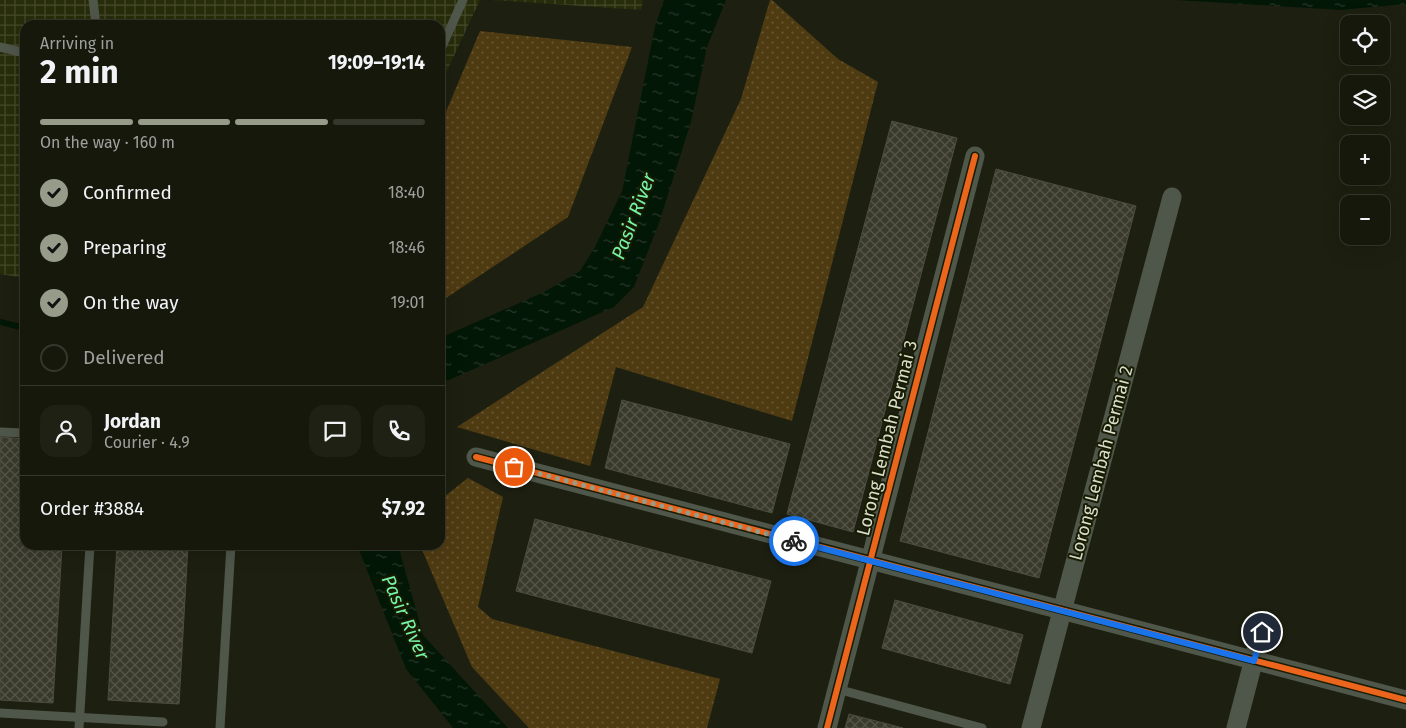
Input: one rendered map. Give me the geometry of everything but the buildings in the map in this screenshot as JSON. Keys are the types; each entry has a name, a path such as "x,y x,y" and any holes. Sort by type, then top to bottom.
{"street":[{"name":"Lorong Lembah Permai 3","path":"828,728 975,156"},
{"name":"Lorong Lembah Permai 2","path":"1030,728 1172,197"},
{"path":"476,457 1406,700"},
{"path":"1236,728 1262,632"}],"lane":[{"path":"93,0 95,20"},
{"path":"445,40 463,0"},
{"path":"0,47 20,52"},
{"path":"0,432 20,433"},
{"path":"79,728 90,550"},
{"path":"220,728 231,550"},
{"path":"837,689 982,728"},
{"path":"0,712 164,722"}],"shaded area":[{"path":"0,0 480,0 445,75 445,20 20,20 20,277 0,274"},
{"path":"492,0 643,0 641,10"},
{"path":"770,0 838,59 878,82 792,421 616,367 590,466 457,427 643,307 741,99"},
{"path":"480,31 632,47 568,217 445,299 445,114"},
{"path":"468,478 503,497 478,607 492,619 720,679 707,728 529,728 472,667 422,550 445,550 445,496"}],"water":[{"name":"Pasir River","path":"664,0 726,0 707,47 691,122 659,223 634,287 614,307 445,382 445,336 544,292 580,271 595,247 622,191 655,26"},
{"path":"1175,0 1406,0 1406,4 1341,10"},
{"name":"Pasir River","path":"359,550 399,550 423,635 508,728 453,728 406,669"}],"waterway":[{"path":"0,322 20,327"}],"cycle path":[{"path":"827,728 975,156"},
{"path":"476,457 1406,700"}],"way so far":[{"path":"514,467 794,541"}],"route":[{"path":"794,541 1254,661 1262,632"}]}
